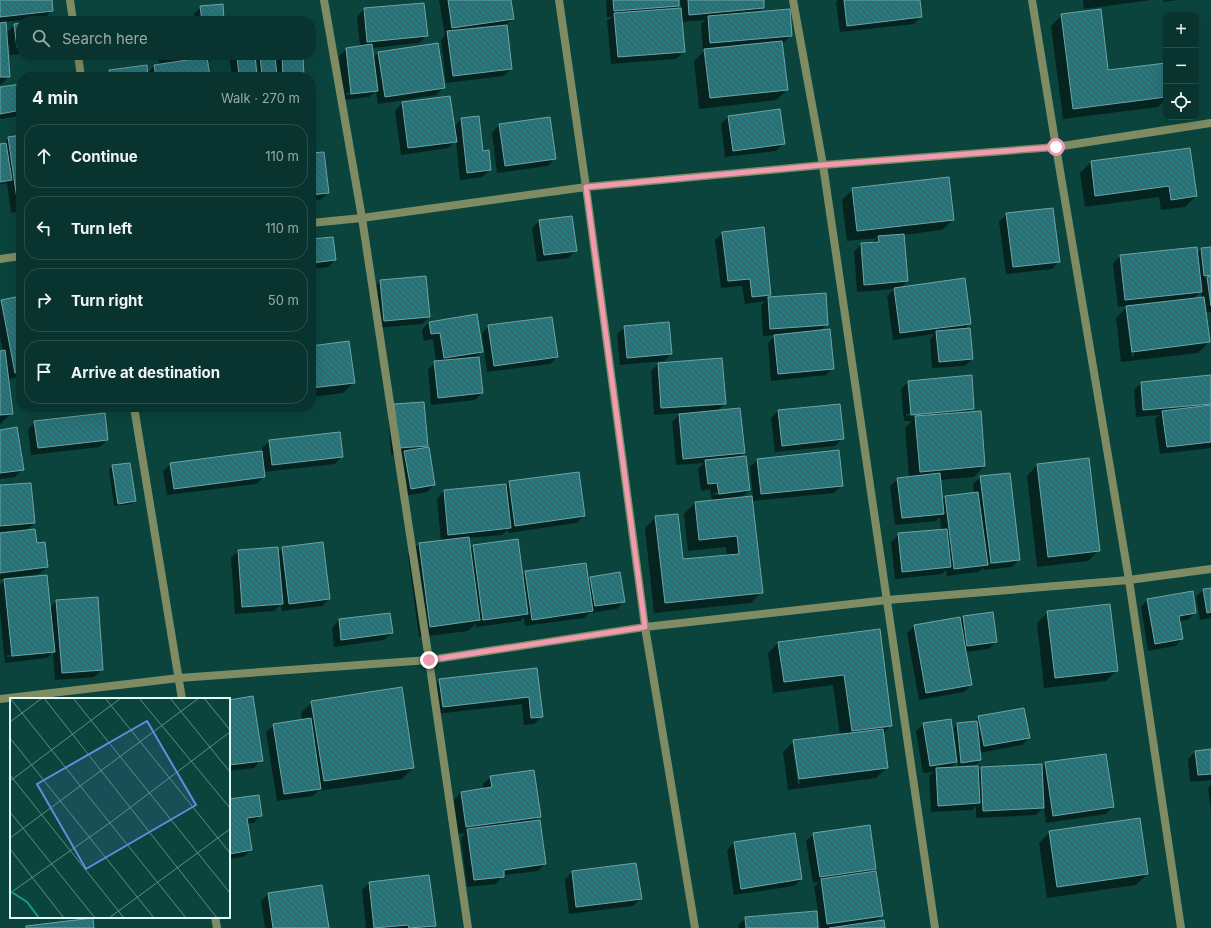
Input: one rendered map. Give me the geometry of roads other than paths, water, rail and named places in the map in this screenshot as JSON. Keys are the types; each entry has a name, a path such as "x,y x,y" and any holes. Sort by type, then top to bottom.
{"street":[{"path":"70,0 72,16"},
{"path":"324,0 362,218 468,928"},
{"path":"559,0 586,187 645,627 695,928"},
{"path":"793,0 823,165 935,928"},
{"path":"1032,0 1129,580 1181,928"},
{"path":"79,60 80,72"},
{"path":"316,223 362,218 586,187 823,165 1056,147 1211,123"},
{"path":"0,259 16,257"},
{"path":"135,412 182,698"},
{"path":"0,699 179,678 429,660 645,627 887,600 1129,580 1211,569"},
{"path":"215,918 217,928"}]}
